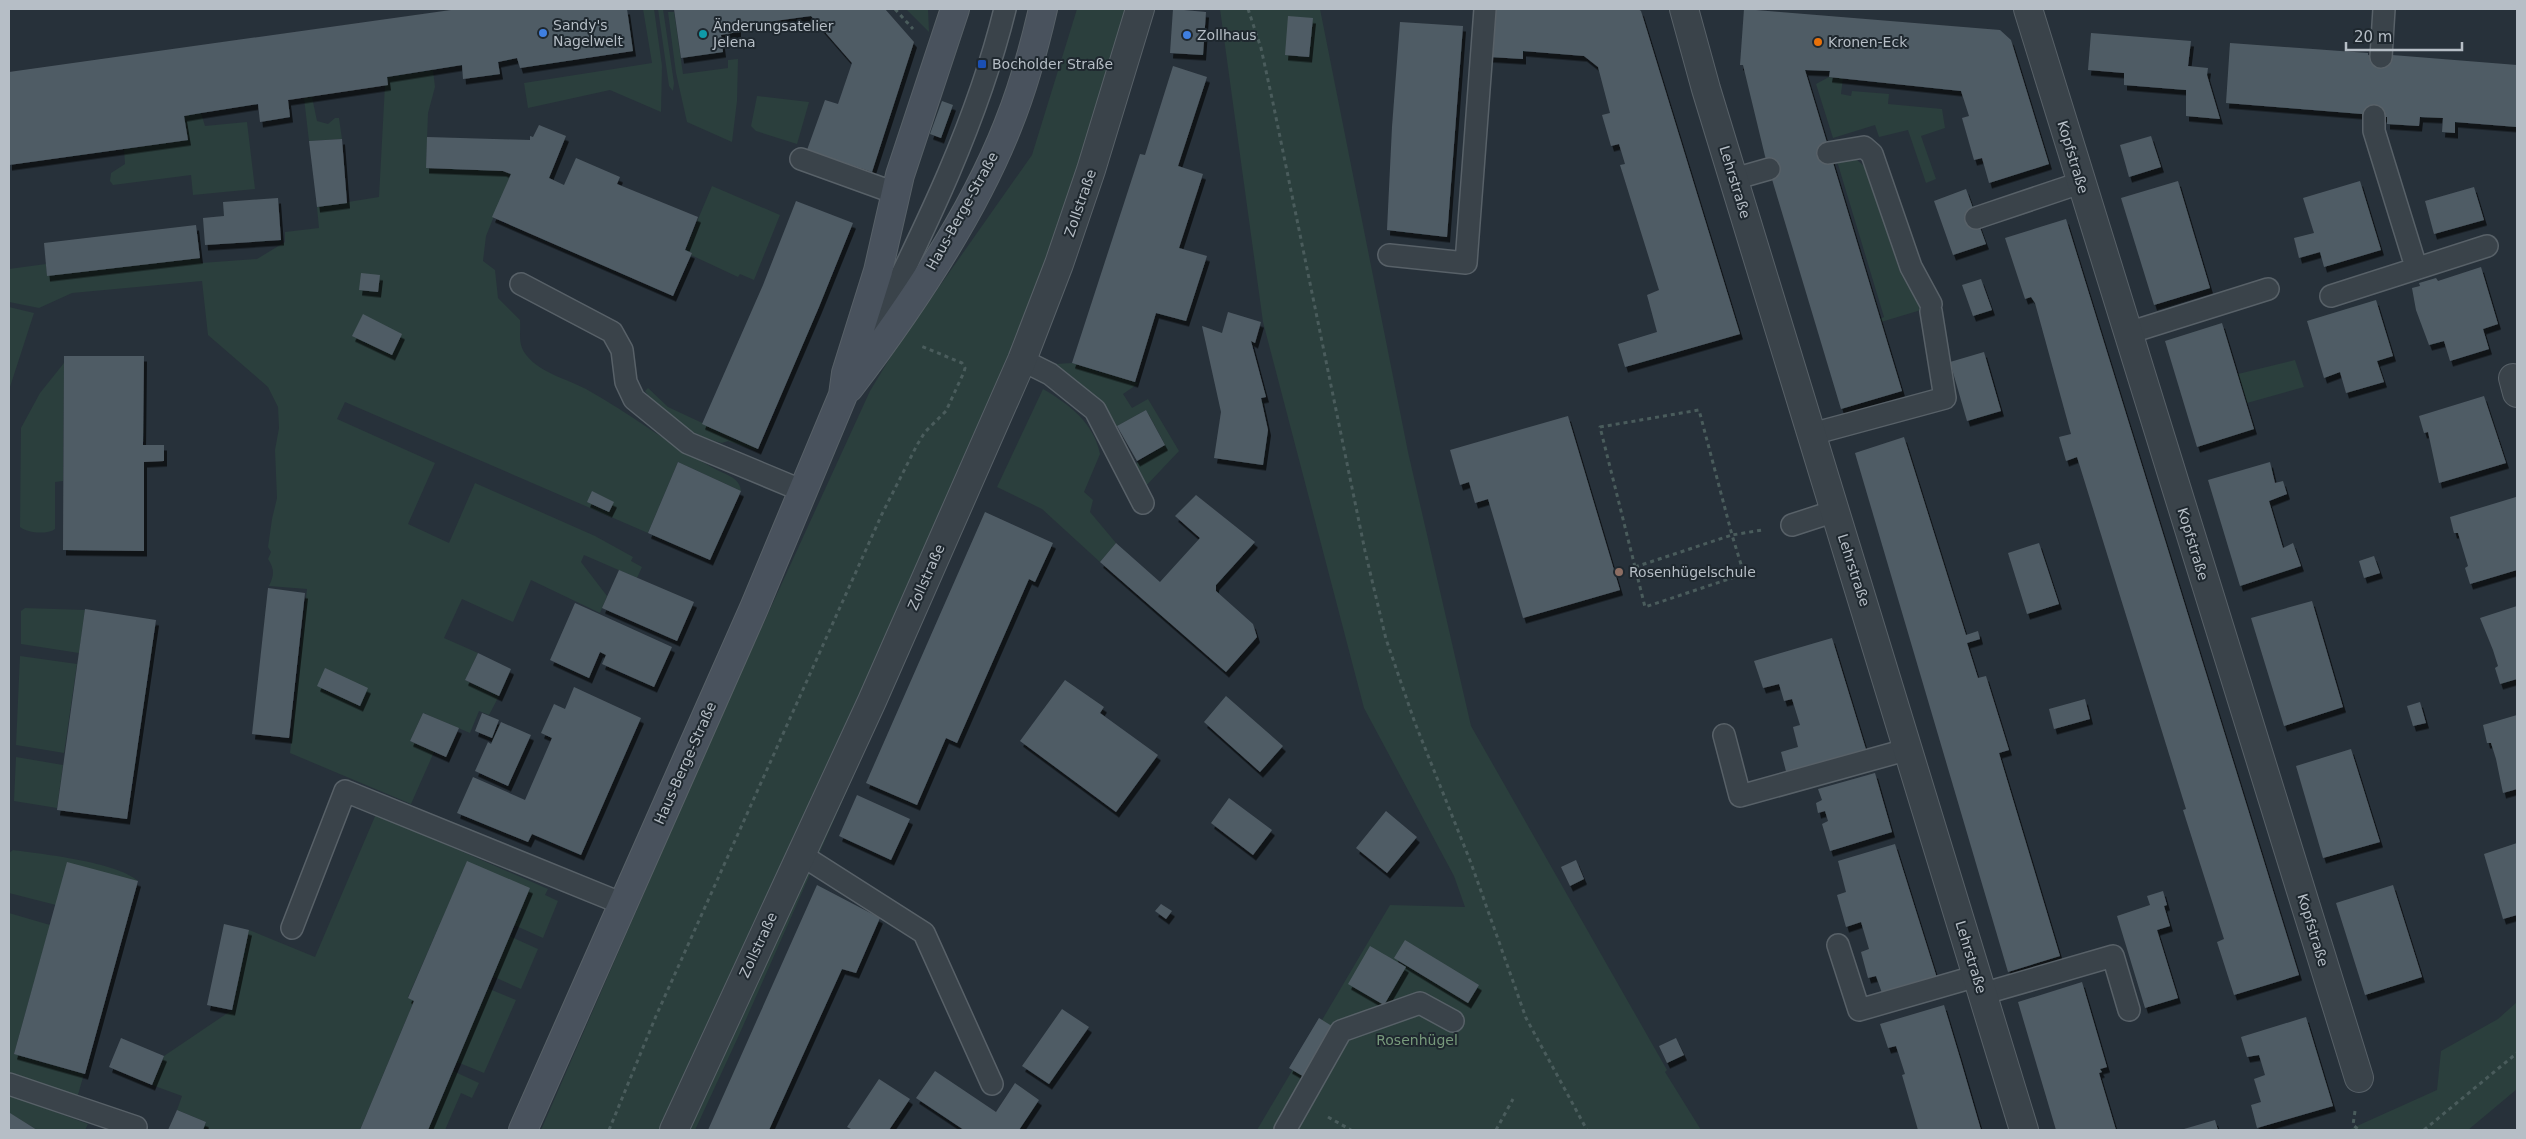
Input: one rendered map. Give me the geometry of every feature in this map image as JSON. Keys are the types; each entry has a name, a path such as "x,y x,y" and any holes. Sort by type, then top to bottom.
{"main road":[{"path":"945,9 945,38"},
{"name":"Haus-Berge-Straße","path":"523,1130 803,491 843,395 846,372 878,271 895,193 955,9"},
{"name":"Haus-Berge-Straße","path":"843,395 865,367 941,253 980,185 1008,125 1031,56 1043,9"}],"street":[{"name":"Zollstraße","path":"674,1130 876,692 1022,360 1059,264 1091,170 1140,9"},
{"name":"Lehrstraße","path":"1684,9 2024,1130"},
{"name":"Kopfstraße","path":"2028,9 2080,183 2360,1078"}],"lane":[{"path":"843,395 954,162 990,64 1005,9"},
{"path":"1389,255 1466,263 1485,9"},
{"path":"2380,57 2384,9"},
{"path":"2374,116 2374,131 2416,267"},
{"path":"1812,434 1945,398 1931,308 1912,267 1872,154 1864,147 1828,152"},
{"path":"801,158 895,193"},
{"path":"1734,179 1769,169"},
{"path":"1976,218 2080,183"},
{"path":"2331,296 2416,267 2487,246"},
{"path":"521,284 612,332 622,350 626,382 634,399 688,443 803,491"},
{"path":"2128,333 2268,289"},
{"path":"1022,360 1050,374 1095,410 1143,503"},
{"path":"1792,525 1835,511"},
{"path":"1724,735 1740,796 1909,749"},
{"path":"292,928 345,791 623,904"},
{"path":"800,854 924,933 992,1084"},
{"path":"1838,945 1859,1010 2114,956 2129,1010"},
{"path":"1285,1130 1342,1031 1420,1003 1453,1021"},
{"path":"9,1084 136,1127 135,1130"}],"path":[{"path":"1248,9 1261,48 1357,513 1386,639 1415,723 1471,863 1526,1018 1587,1130"},
{"path":"609,1130 660,1007 882,514 917,445 926,432 946,411 964,372 965,368 962,363 919,345"},
{"path":"1699,410 1732,535 1744,574 1645,607 1600,427 1699,410"},
{"path":"1635,567 1732,535 1792,525"},
{"path":"2424,1130 2517,1053"},
{"path":"1496,1130 1513,1099"},
{"path":"2353,1125 2359,1130"}],"green space":[{"path":"643,9 654,9 662,66 661,112 610,90 528,108 524,83 652,63"},
{"path":"658,9 663,9 674,83 673,91 669,86"},
{"path":"906,9 928,9 929,32"},
{"path":"1077,9 1140,9 1001,402 956,544 739,1035 695,1130 541,1130 722,714 870,391 896,348 1032,155"},
{"name":"Rosenhügel","path":"1220,9 1320,9 1408,452 1471,726 1667,1070 1665,1072 1701,1130 1257,1130 1390,905 1465,907 1454,876 1364,708 1263,322"},
{"path":"668,12 674,12 683,74 728,68 728,60 738,59 737,101 732,142 687,122 676,73"},
{"path":"433,70 435,87 428,113 426,168 503,171 511,174 486,236 483,261 495,270 498,298 520,320 520,339 524,352 539,367 586,389 683,451 736,480 741,491 678,462 648,533 345,402 337,419 435,463 408,524 449,543 475,483 595,536 633,557 631,561 642,567 637,578 584,555 581,562 607,596 600,613 531,580 513,622 462,599 444,638 478,653 465,680 499,696 489,715 479,711 470,733 423,713 410,741 434,752 411,804 290,753 307,589 269,586 273,572 268,559 271,552 268,547 277,498 275,450 279,428 278,407 268,387 208,335 202,281 72,293 39,308 9,302 9,269 46,264 47,275 200,258 201,263 257,259 285,242 285,232 319,228 317,207 379,197 387,77"},
{"path":"1829,77 1843,78 1841,94 1851,96 1852,91 1889,94 1888,104 1942,109 1945,128 1921,136 1936,179 1926,183 1908,130 1879,137 1875,125 1833,138 1816,84"},
{"path":"757,96 809,102 797,144 756,131 751,126"},
{"path":"312,97 317,121 328,124 335,118 339,118 342,139 309,141 304,98"},
{"path":"201,113 205,126 247,122 255,189 193,195 191,175 113,185 110,181 111,173 125,164 124,149 188,140 184,116"},
{"path":"1849,158 1857,160 1865,167 1900,272 1921,310 1881,322 1879,319 1884,317 1837,161"},
{"path":"712,186 780,215 754,280 740,274 738,277 691,255 692,253 685,250"},
{"path":"9,307 34,313 9,390"},
{"path":"2295,360 2304,387 2247,403 2238,374"},
{"path":"64,363 63,481 55,482 55,529 42,533 32,532 20,527 21,428 40,393"},
{"path":"1072,363 1139,383 1123,394 1132,408 1148,399 1179,451 1143,489 1132,466 1165,445 1146,410 1117,426 1102,402 1056,364"},
{"path":"648,388 668,407 758,449 755,450 728,441 722,443 711,440 689,430 660,409 645,391"},
{"path":"1043,389 1062,401 1079,416 1097,443 1100,454 1084,492 1093,500 1090,512 1116,543 1100,562 1042,509 997,487"},
{"path":"25,608 85,610 79,653 21,644 21,611"},
{"path":"20,656 77,664 64,753 16,745"},
{"path":"16,757 63,765 57,808 14,801"},
{"path":"376,814 548,889 545,895 558,901 543,938 514,925 467,862 408,997 414,1001 360,1130 203,1130 206,1122 177,1110 182,1096 152,1085 164,1056 232,1010 249,930 315,957"},
{"path":"13,850 97,864 128,874 138,881 56,905 9,893 9,853"},
{"path":"9,913 50,925 14,1054 84,1074 77,1098 9,1074"},
{"path":"509,936 538,949 521,989 492,976"},
{"path":"487,988 516,1000 484,1073 457,1062"},
{"path":"2517,1002 2517,1089 2468,1130 2348,1130 2437,1090 2441,1051 2498,1019"},
{"path":"453,1071 479,1083 472,1098 461,1093 445,1130 428,1130"},
{"path":"9,1095 88,1124 85,1130 37,1130 11,1114 9,1116"}],"building":[{"path":"458,9 627,9 633,51 520,68 517,58 498,62 500,74 463,79 462,65 387,77 388,85 288,100 290,117 260,122 258,104 201,113 184,116 188,140 9,165 9,72"},
{"path":"674,9 885,9 914,42 872,172 807,150 825,100 838,104 852,63 811,16 738,26 738,32 721,35 723,52 681,58"},
{"path":"1173,9 1206,12 1203,55 1170,53"},
{"path":"1492,9 1638,9 1641,11 1740,334 1625,367 1618,344 1657,332 1647,295 1659,290 1620,165 1625,164 1619,144 1611,146 1602,115 1610,113 1598,67 1584,56 1523,51 1523,59 1490,57"},
{"path":"1744,9 2000,30 2011,40 2049,164 1989,183 1982,158 1974,160 1962,118 1969,116 1961,91 1829,77 1830,71 1805,70 1902,391 1841,409 1765,156 1743,65 1740,65"},
{"path":"1288,16 1313,18 1309,57 1285,55"},
{"path":"1400,22 1463,26 1447,237 1387,230"},
{"path":"2091,33 2191,41 2188,66 2208,68 2207,75 2220,119 2186,116 2186,90 2124,85 2124,73 2088,70"},
{"path":"2230,43 2368,53 2368,55 2381,57 2392,57 2392,55 2517,65 2517,127 2455,122 2455,133 2442,132 2443,118 2420,117 2419,126 2387,124 2387,117 2226,103"},
{"path":"1173,66 1207,77 1178,166 1203,174 1179,248 1207,256 1186,321 1156,313 1135,382 1072,363 1140,154 1145,155"},
{"path":"942,101 953,105 941,138 930,134"},
{"path":"539,125 566,136 549,178 564,185 576,158 620,177 617,184 698,217 685,250 692,253 673,296 492,217 511,174 503,171 426,168 427,137 530,140 530,136 533,137"},
{"path":"2151,136 2161,167 2129,177 2120,145"},
{"path":"342,139 347,203 317,207 309,141"},
{"path":"2178,181 2210,288 2154,305 2121,198"},
{"path":"2360,181 2381,250 2324,267 2320,252 2299,258 2294,238 2314,233 2303,198"},
{"path":"2474,187 2484,220 2434,234 2425,201"},
{"path":"1966,189 1986,244 1953,255 1934,201"},
{"path":"278,198 281,240 205,245 203,218 224,216 223,202"},
{"path":"796,201 853,223 758,449 702,424 763,285"},
{"path":"2066,219 2299,975 2234,995 2217,942 2224,939 2183,810 2186,809 2077,457 2066,461 2059,437 2071,434 2035,303 2031,297 2025,299 2005,238"},
{"path":"196,225 200,258 47,276 44,243"},
{"path":"2481,267 2498,324 2483,329 2489,349 2450,361 2444,341 2429,345 2416,310 2412,288 2420,286 2419,283 2436,278 2438,281"},
{"path":"361,273 380,275 378,292 359,290"},
{"path":"1981,279 1992,310 1973,316 1962,285"},
{"path":"2376,300 2393,356 2377,361 2384,382 2346,393 2340,372 2324,378 2307,321"},
{"path":"1228,312 1261,322 1255,343 1251,341 1266,397 1261,398 1268,430 1263,465 1214,458 1221,412 1202,326 1222,333"},
{"path":"363,314 402,334 392,355 352,336"},
{"path":"2222,323 2254,429 2197,447 2165,341"},
{"path":"1984,352 2001,411 1967,421 1950,362"},
{"path":"64,356 144,356 143,445 164,445 164,461 144,462 144,551 63,550"},
{"path":"2484,396 2506,463 2439,483 2428,432 2424,433 2419,416"},
{"path":"1146,410 1165,445 1137,461 1117,426"},
{"path":"1568,416 1620,590 1523,618 1488,499 1475,503 1469,482 1460,485 1450,450"},
{"path":"1904,437 1966,635 1978,631 1980,639 1967,643 1978,678 1986,676 2009,750 1999,753 2060,956 2008,972 1855,453"},
{"path":"678,462 741,491 710,560 648,533"},
{"path":"2270,462 2275,483 2283,481 2287,494 2269,501 2283,548 2293,543 2301,566 2240,586 2208,480"},
{"path":"592,491 614,502 609,512 587,502"},
{"path":"1196,495 1255,542 1216,585 1216,591 1253,624 1257,637 1226,672 1100,562 1116,543 1160,582 1200,538 1175,516"},
{"path":"2516,497 2517,570 2470,584 2465,568 2468,566 2458,533 2454,533 2450,517"},
{"path":"985,512 1053,543 1035,582 1029,579 957,743 946,738 917,805 866,783"},
{"path":"2039,543 2059,604 2027,614 2008,553"},
{"path":"2374,556 2380,573 2364,578 2359,561"},
{"path":"619,570 694,602 677,641 602,608"},
{"path":"268,588 305,593 289,738 252,734"},
{"path":"2312,601 2343,707 2284,726 2251,618"},
{"path":"575,603 672,647 654,687 602,664 606,655 600,652 589,678 550,660"},
{"path":"2517,606 2517,679 2500,684 2495,668 2498,666 2480,618"},
{"path":"85,609 156,620 127,819 57,810"},
{"path":"1832,638 1868,756 1788,779 1781,752 1798,747 1793,727 1800,725 1792,699 1784,701 1779,684 1763,688 1754,661"},
{"path":"478,653 511,669 499,696 465,680"},
{"path":"325,668 368,688 360,706 317,686"},
{"path":"1065,680 1104,707 1100,713 1158,755 1116,812 1020,741"},
{"path":"574,687 641,718 581,855 532,834 528,842 457,813 473,777 525,800 552,738 541,733 554,704 565,709"},
{"path":"1226,696 1283,746 1260,772 1204,722"},
{"path":"2085,699 2090,719 2054,729 2049,709"},
{"path":"2420,702 2426,723 2413,726 2407,706"},
{"path":"423,713 459,728 446,757 410,741"},
{"path":"482,713 499,720 492,738 475,731"},
{"path":"2517,715 2517,789 2503,793 2496,759 2491,743 2487,743 2483,725"},
{"path":"501,722 531,735 508,786 475,771 488,742 491,744"},
{"path":"2351,749 2380,842 2323,858 2296,766"},
{"path":"1875,773 1892,832 1830,851 1822,824 1828,821 1825,811 1818,813 1816,803 1822,800 1818,789"},
{"path":"857,795 910,819 891,860 839,836"},
{"path":"1229,798 1272,830 1253,855 1211,823"},
{"path":"1386,811 1417,837 1387,873 1356,848"},
{"path":"2517,843 2517,915 2503,919 2484,854"},
{"path":"1895,844 1937,978 1882,993 1876,976 1868,978 1861,952 1869,949 1861,922 1846,927 1837,895 1846,892 1838,861"},
{"path":"1576,860 1584,879 1570,886 1561,867"},
{"path":"467,861 530,888 428,1130 360,1130 414,1001 408,998"},
{"path":"67,862 138,881 85,1074 14,1054"},
{"path":"817,885 880,918 856,973 842,969 769,1130 708,1130"},
{"path":"2393,885 2422,977 2365,995 2336,903"},
{"path":"2163,891 2167,905 2164,906 2170,926 2157,930 2178,998 2145,1008 2117,916 2150,905 2147,896"},
{"path":"1161,904 1172,911 1166,919 1155,911"},
{"path":"224,924 249,930 232,1010 207,1005"},
{"path":"1405,940 1479,985 1468,1003 1394,958"},
{"path":"1370,946 1406,967 1384,1005 1348,984"},
{"path":"2082,982 2107,1067 2100,1069 2102,1072 2099,1073 2116,1130 2056,1130 2018,1002"},
{"path":"1944,1005 1981,1130 1918,1130 1902,1075 1905,1074 1896,1046 1888,1048 1880,1024"},
{"path":"1062,1009 1089,1027 1049,1084 1022,1066"},
{"path":"2306,1017 2333,1106 2257,1128 2251,1105 2261,1102 2254,1079 2265,1075 2259,1055 2247,1057 2241,1037"},
{"path":"1319,1018 1335,1028 1306,1078 1289,1068"},
{"path":"121,1038 164,1056 152,1085 109,1067"},
{"path":"1676,1038 1684,1055 1667,1063 1659,1046"},
{"path":"935,1071 996,1112 1015,1083 1039,1100 1019,1130 964,1130 916,1098"},
{"path":"879,1079 910,1099 889,1130 853,1130 847,1127"},
{"path":"177,1110 206,1122 203,1130 168,1130"},
{"path":"10,1113 37,1130 9,1130"},
{"path":"2215,1120 2218,1130 2184,1129"}],"place":[{"name":"Sandy's Nagelwelt","path":"543,33"},
{"name":"Änderungsatelier Jelena","path":"703,34"},
{"name":"Zollhaus","path":"1187,35"},
{"name":"Kronen-Eck","path":"1818,42"},
{"name":"Bocholder Straße","path":"982,64"},
{"name":"Rosenhügelschule","path":"1619,572"}]}
